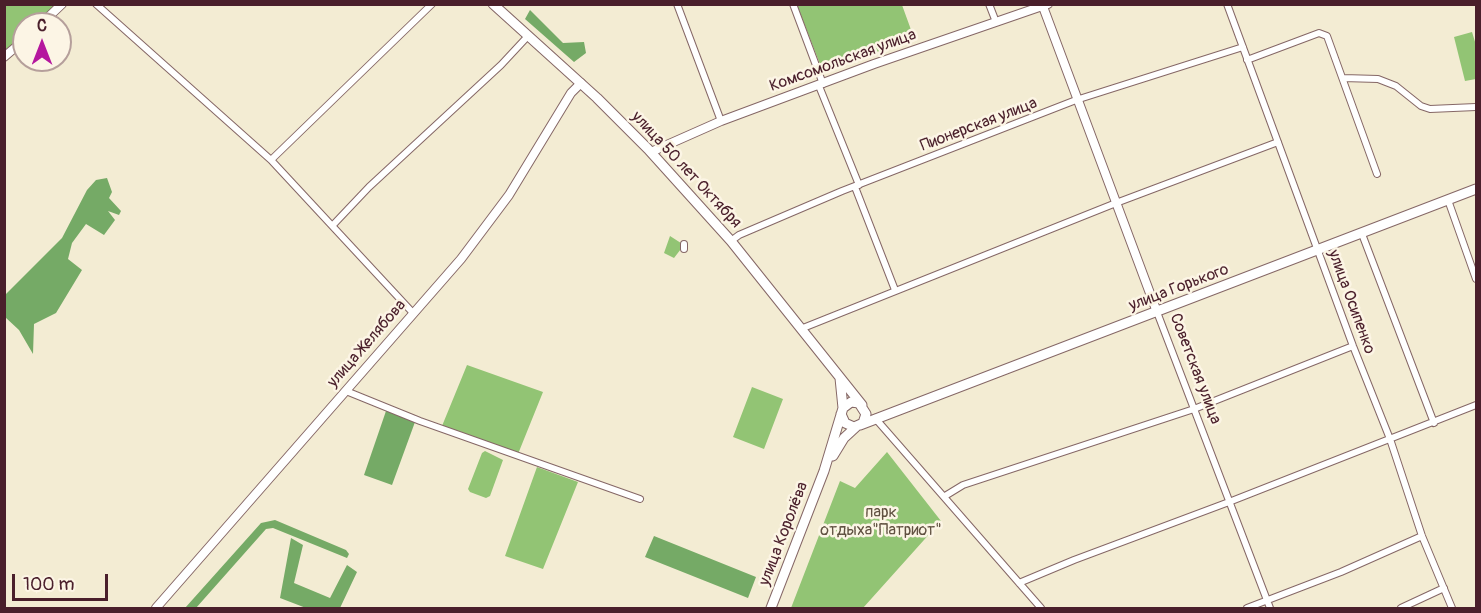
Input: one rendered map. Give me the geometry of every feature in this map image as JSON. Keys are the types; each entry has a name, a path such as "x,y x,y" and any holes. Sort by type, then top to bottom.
{"main road":[{"name":"улица 50 лет Октября","path":"494,4 651,152 731,241 803,328 863,406"},
{"name":"улица Горького","path":"859,426 891,411 1318,251 1476,189"},
{"path":"839,373 842,411 847,425 859,426 866,417 863,406 851,402 842,411"},
{"name":"улица Горького","path":"863,406 875,414 891,411"},
{"name":"улица Королёва","path":"771,609 824,471 842,411"},
{"name":"улица Королёва","path":"824,471 844,438 859,426"}],"street":[{"path":"96,4 271,160 413,313"},
{"path":"271,160 432,4"},
{"path":"677,4 721,122"},
{"path":"793,4 895,290"},
{"path":"989,4 996,22"},
{"name":"улица Осипенко","path":"1227,4 1353,346 1390,439 1422,536 1452,609"},
{"name":"Комсомольская улица","path":"651,152 721,122 1045,5"},
{"name":"Советская улица","path":"1045,5 1076,100 1270,609"},
{"path":"1247,60 1319,33 1327,36 1377,174"},
{"path":"333,225 369,187 501,65 528,36"},
{"name":"Пионерская улица","path":"731,241 749,231 857,186 1076,100 1243,47"},
{"path":"1343,78 1378,79 1396,86 1421,106 1430,109 1476,107"},
{"name":"улица Желябова","path":"156,609 461,259 491,219 571,93 581,84"},
{"path":"803,328 1116,203 1278,142"},
{"path":"1448,200 1476,279"},
{"path":"1362,234 1434,423"},
{"path":"945,496 963,485 1194,409 1353,346"},
{"path":"346,391 420,421 640,498"},
{"path":"1019,583 1476,405"},
{"path":"876,418 1041,609"},
{"path":"1247,609 1341,572 1422,536"},
{"path":"1401,609 1444,588"}],"green space":[{"path":"5,5 56,5 48,12 12,12 12,45 5,52"},
{"path":"797,5 902,5 914,38 823,72"},
{"path":"530,10 563,43 584,42 586,53 574,62 525,19"},
{"path":"1472,32 1476,45 1476,79 1465,81 1454,37"},
{"path":"107,178 112,192 109,198 121,211 119,215 108,211 115,220 104,235 86,224 72,243 68,259 82,270 56,313 34,324 33,354 19,330 5,317 5,295 62,238 87,190 96,180"},
{"path":"670,236 684,245 674,258 664,253"},
{"path":"467,365 543,392 518,454 442,426"},
{"path":"752,387 783,399 764,449 733,437"},
{"path":"386,411 415,422 392,485 364,475"},
{"path":"485,451 503,460 490,496 486,498 468,489 482,453"},
{"name":"парк отдыха\"Патриот\"","path":"887,452 941,521 863,608 791,608 840,481 855,488"},
{"path":"537,467 578,482 543,569 505,556"},
{"path":"275,520 346,550 349,554 347,558 273,528 266,529 196,608 185,608 261,523"},
{"path":"654,536 756,577 748,598 645,557"},
{"path":"291,538 303,545 294,583 330,598 347,565 357,572 340,608 306,608 280,598"}]}
